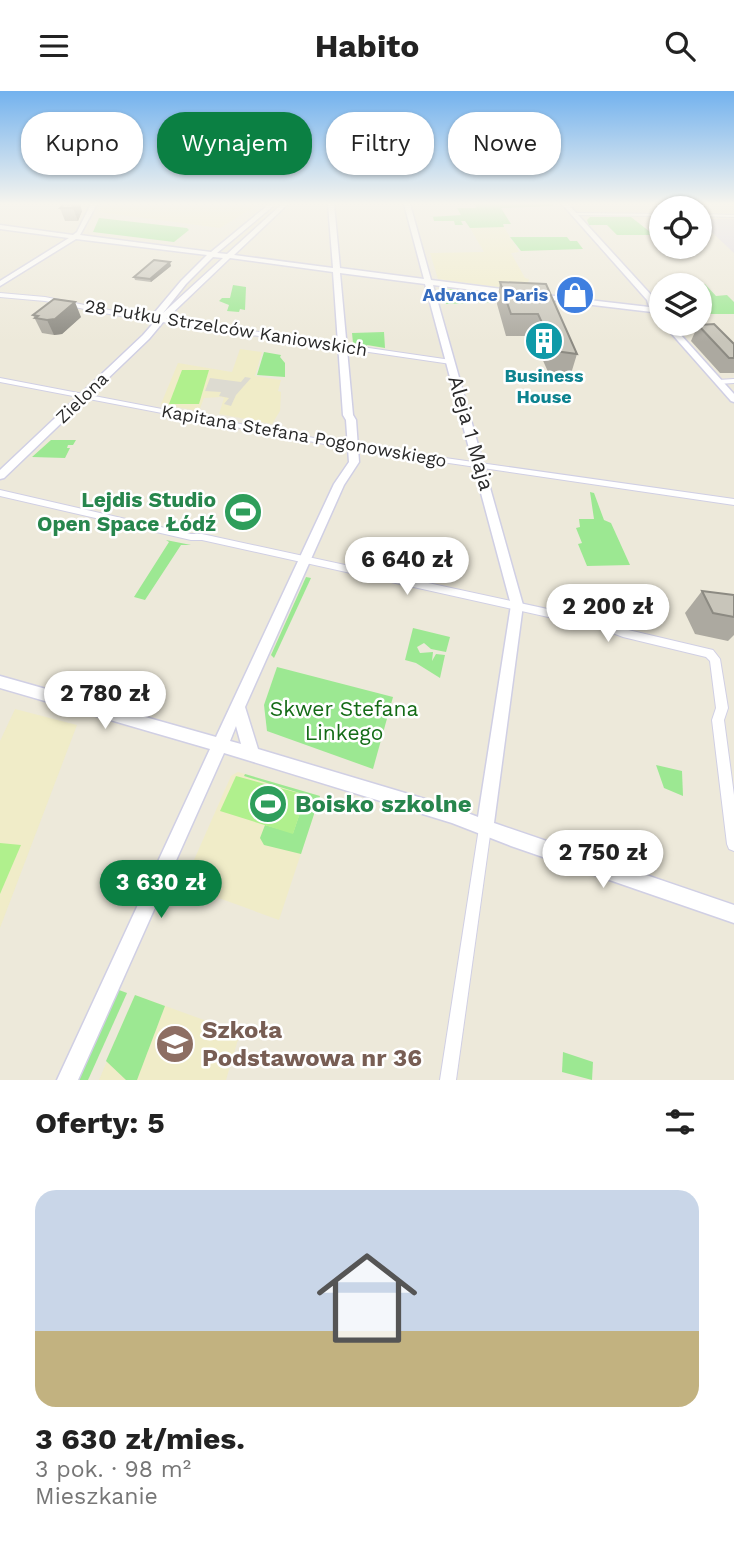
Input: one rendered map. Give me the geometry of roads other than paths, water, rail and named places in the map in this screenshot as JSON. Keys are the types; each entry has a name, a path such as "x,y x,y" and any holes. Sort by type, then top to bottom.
{"street":[{"path":"0,284 53,250"},
{"path":"182,250 649,309"},
{"name":"Zielona","path":"161,319 159,312 172,294 218,250"},
{"name":"Zielona","path":"0,476 235,250"},
{"path":"67,1080 339,484 349,474 354,461 341,346 334,250"},
{"name":"Aleja 1 Maja","path":"420,250 481,466 517,607 448,1080"},
{"path":"606,250 649,298"},
{"name":"28 Pułku Strzelców Kaniowskich","path":"0,295 45,299 451,362"},
{"path":"678,336 734,399"},
{"name":"Kapitana Stefana Pogonowskiego","path":"0,380 354,446 734,502"},
{"path":"718,382 734,381"},
{"path":"0,493 191,537 305,559 705,651 715,659 722,708 718,720 734,844"},
{"path":"0,682 452,815 734,914"},
{"path":"237,706 252,754"}],"place":[{"name":"Advance Paris","path":"575,295"},
{"name":"Business House","path":"544,341"},
{"name":"Lejdis Studio Open Space Łódź","path":"243,512"},
{"name":"Boisko szkolne","path":"268,804"},
{"name":"Szkoła Podstawowa nr 36","path":"175,1044"}],"park label":[{"name":"Skwer Stefana Linkego","path":"344,721"}]}
